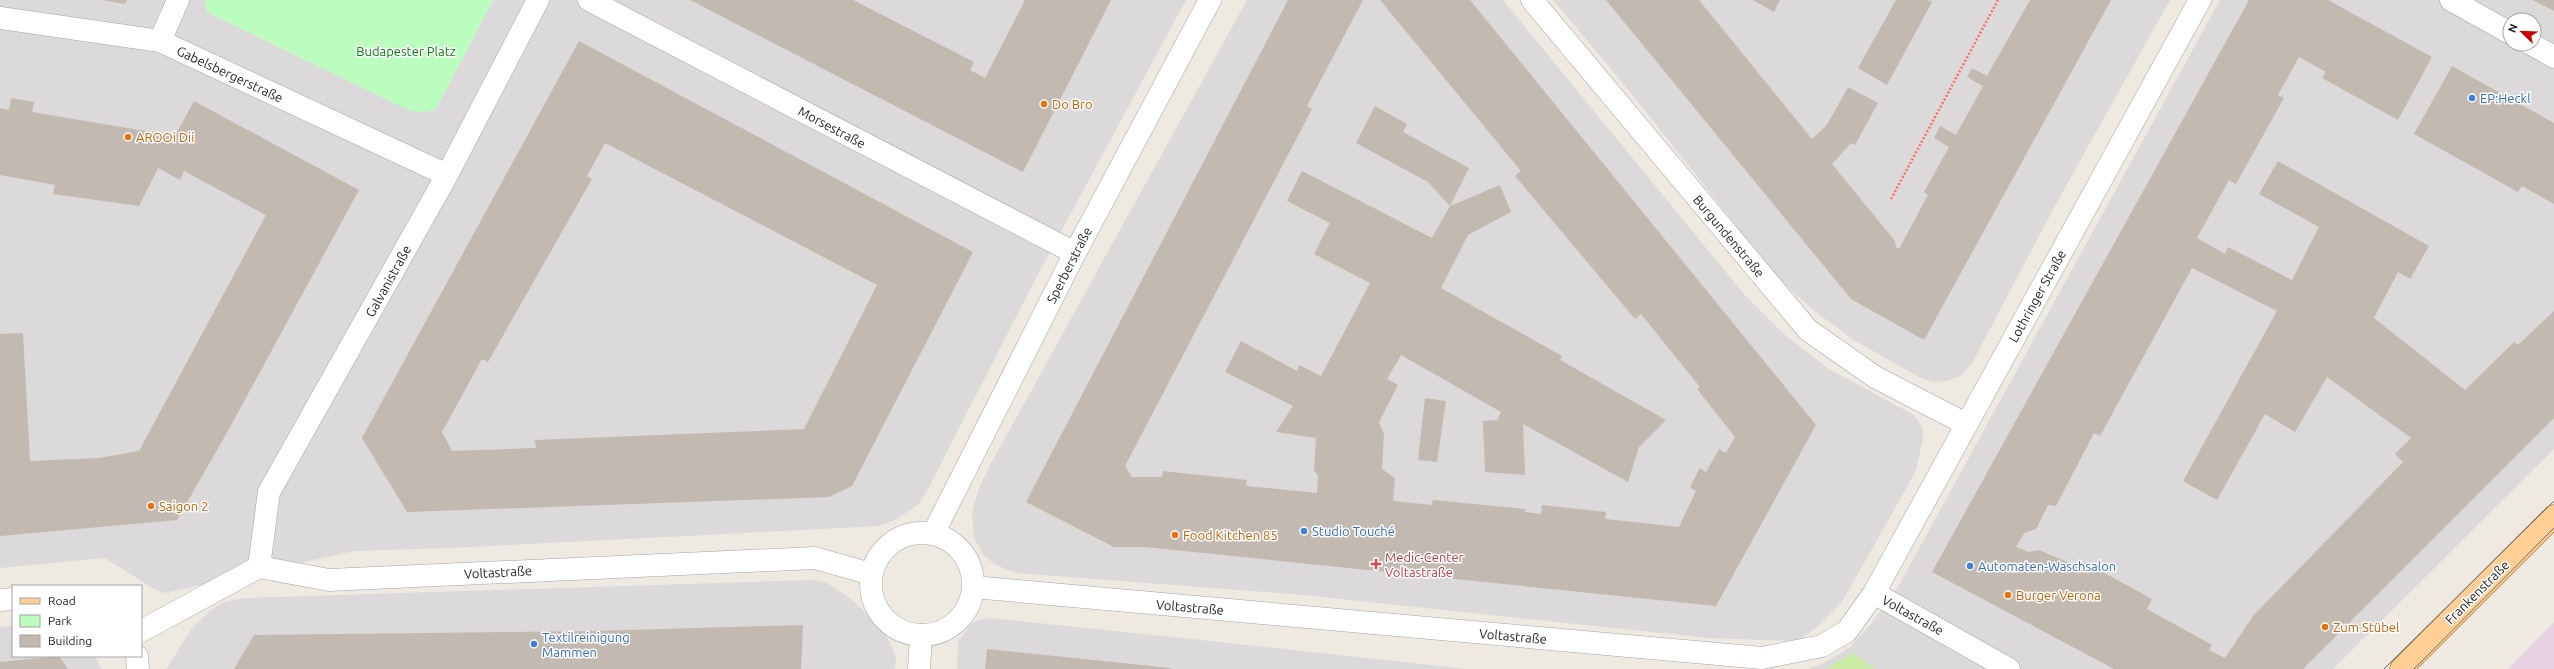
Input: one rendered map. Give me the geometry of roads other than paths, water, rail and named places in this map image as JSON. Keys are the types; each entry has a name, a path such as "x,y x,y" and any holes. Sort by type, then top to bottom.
{"main road":[{"name":"Frankenstraße","path":"2401,669 2554,516"}],"street":[{"path":"160,41 178,0"},
{"name":"Galvanistraße","path":"259,567 269,492 447,175 538,0"},
{"name":"Morsestraße","path":"589,0 1075,253"},
{"name":"Sperberstraße","path":"933,534 1075,253 1210,0"},
{"name":"Burgundenstraße","path":"1532,0 1808,330 1875,376 1966,424"},
{"name":"Lothringer Straße","path":"1874,593 2200,0"},
{"path":"2451,0 2502,29"},
{"name":"Gabelsbergerstraße","path":"0,18 160,41 447,175"},
{"path":"2542,50 2554,57"},
{"path":"910,533 933,534 952,542 967,560 974,587 965,613 948,628 921,636 902,632 886,622 874,602 871,574 884,549 910,533"},
{"name":"Voltastraße","path":"259,567 329,580 815,558 871,574"},
{"path":"142,630 259,567"},
{"name":"Voltastraße","path":"974,587 1763,664 1822,646 1847,631 1874,593 2009,669"},
{"path":"0,600 12,599"},
{"path":"919,669 921,636"},
{"path":"137,657 138,669"}],"tram line":[{"path":"2384,669 2554,501"},
{"path":"2414,669 2554,528"}],"place":[{"name":"EP:Heckl","path":"2472,98"},
{"name":"Do Bro","path":"1044,104"},
{"name":"AROOi Dii","path":"128,137"},
{"name":"Saigon 2","path":"151,506"},
{"name":"Studio Touché","path":"1304,531"},
{"name":"Food Kitchen 85","path":"1175,535"},
{"name":"Medic-Center Voltastraße","path":"1376,564"},
{"name":"Automaten-Waschsalon","path":"1970,566"},
{"name":"Burger Verona","path":"2008,595"},
{"name":"Zum Stübel","path":"2325,627"},
{"name":"Textilreinigung Mammen","path":"534,644"}],"park label":[{"name":"Budapester Platz","path":"406,51"}]}
